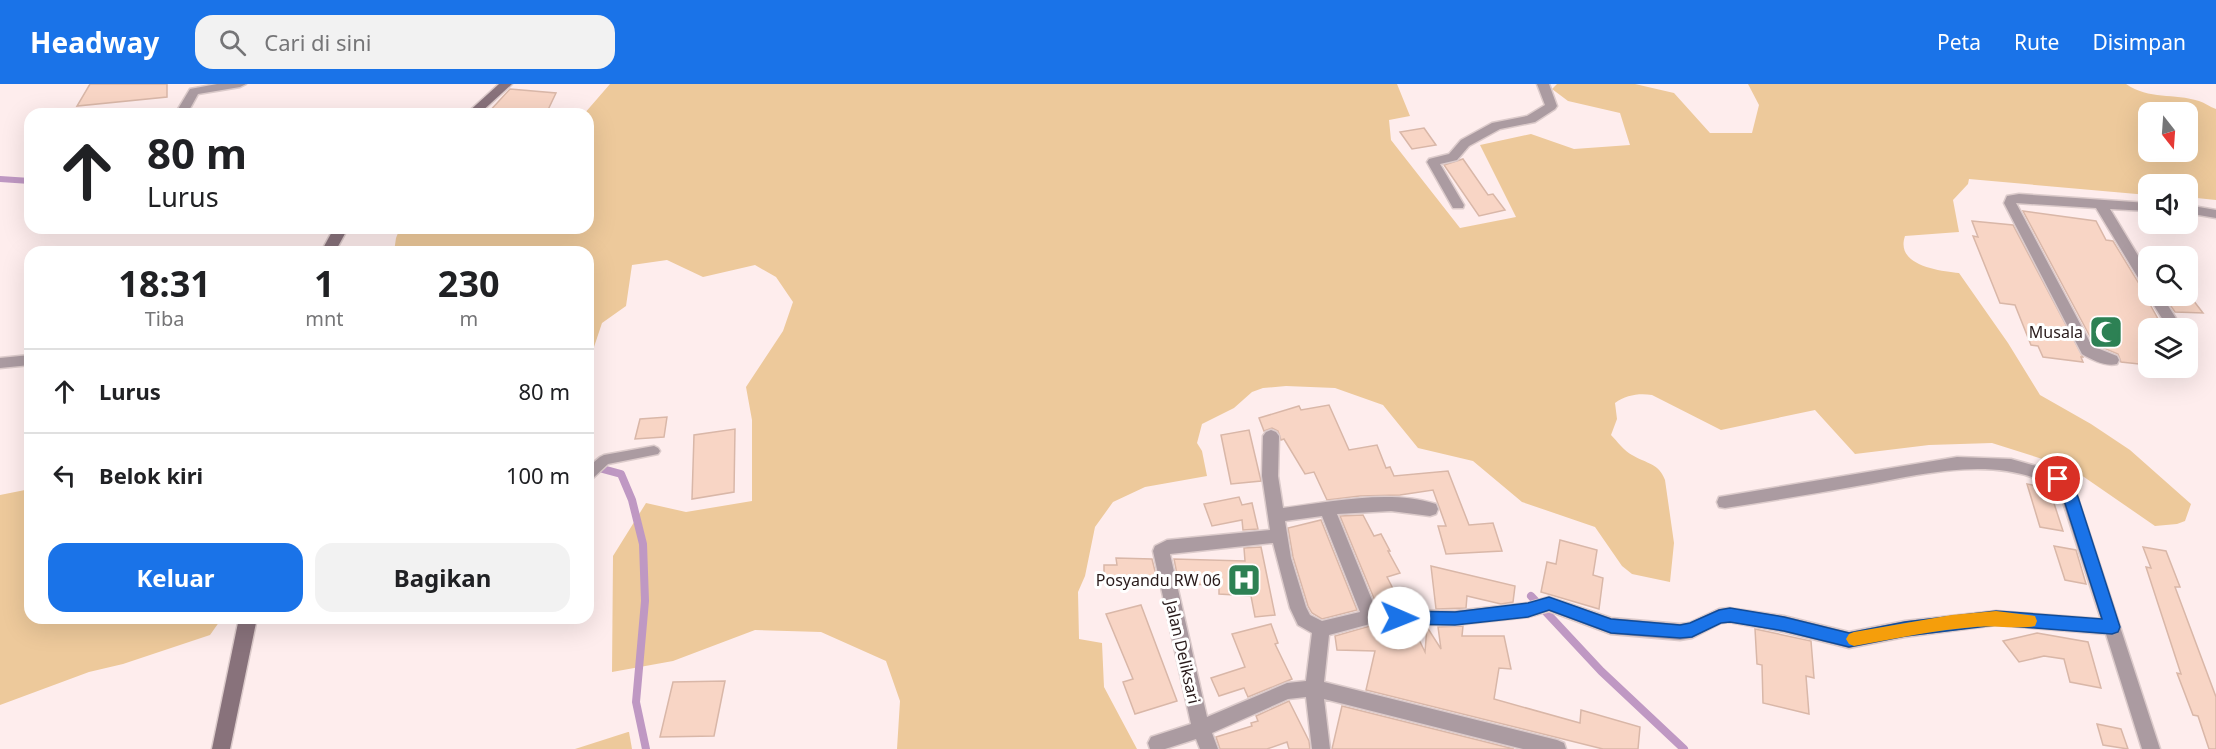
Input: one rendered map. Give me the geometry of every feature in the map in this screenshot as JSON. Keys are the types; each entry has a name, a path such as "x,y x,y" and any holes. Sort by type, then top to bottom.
{"main road":[{"path":"479,108 506,84"},
{"path":"218,746 247,624"}],"street":[{"path":"184,108 194,91 240,84"},
{"path":"1458,205 1433,162 1453,156 1465,143 1496,126 1531,119 1551,106 1543,84"},
{"path":"2112,360 2097,357 2087,350 2010,203 2012,199 2019,198 2138,207"},
{"path":"2101,205 2138,266"},
{"path":"2198,211 2216,214"},
{"path":"0,363 24,361"},
{"path":"1271,436 1270,476 1283,558 1298,608 1304,620 1321,629 1370,617 1455,618 1528,610 1549,604 1611,626 1680,632 1692,630 1711,620 1730,615 1849,640 1917,627 1996,618 2112,627"},
{"path":"1725,502 1957,463 2011,465 2048,475 2066,486 2151,749"},
{"path":"1276,516 1389,503 1430,509"},
{"path":"1327,509 1370,617"},
{"name":"Jalan Deliksari","path":"1201,729 1161,550 1167,547 1279,536"},
{"path":"1321,629 1314,688 1321,749"},
{"name":"Jalan Deliksari","path":"1157,743 1201,729 1287,691 1314,688 1557,749"},
{"path":"1201,729 1209,749"}],"lane":[{"path":"594,469 604,460 654,451"}],"shaded area":[{"path":"610,84 1397,84 1410,116 1389,120 1391,140 1460,228 1516,217 1480,145 1531,134 1574,149 1630,145 1620,113 1568,101 1552,89 1557,84 1635,84 1674,93 1710,133 1752,133 1759,105 1748,84 2126,84 2144,92 2190,99 2201,102 2216,109 2216,200 2198,198 2198,174 2138,174 2138,194 1969,179 1968,184 1953,200 1959,232 1905,236 1904,246 1906,254 1920,265 1959,273 2008,343 2040,395 2091,424 2130,450 2191,504 2185,521 2155,526 2071,468 1992,443 1929,445 1855,454 1815,410 1721,430 1652,395 1633,395 1615,403 1617,419 1611,435 1629,453 1656,467 1665,480 1674,543 1670,582 1632,574 1622,566 1595,527 1522,502 1473,461 1418,448 1383,405 1335,388 1286,386 1263,388 1252,392 1234,408 1202,424 1197,443 1202,451 1207,476 1145,487 1113,502 1095,527 1085,576 1078,592 1079,639 1102,643 1104,687 1137,749 897,749 900,701 886,661 821,632 755,630 673,661 612,672 613,556 646,503 686,512 752,501 752,420 746,387 783,331 793,302 776,277 755,265 703,277 667,260 632,265 626,306 602,323 594,347 594,246 395,246 398,234 594,234 594,108 589,108"},
{"path":"24,490 24,624 218,624 210,635 123,664 89,672 0,705 0,495"},
{"path":"628,732 632,749 575,749"}],"building":[{"path":"90,84 167,84 167,97 77,106"},
{"path":"510,89 556,93 549,108 493,108"},
{"path":"1424,128 1436,145 1412,149 1400,132"},
{"path":"1463,159 1488,195 1493,194 1505,210 1479,216 1444,165"},
{"path":"2023,211 2096,221 2106,240 2113,241 2138,282 2138,306 2151,306 2158,318 2138,318 2138,364 2121,362 2118,354 2094,344"},
{"path":"1972,221 2013,225 2083,357 2081,357 2083,362 2043,357 2038,346 2031,345 2015,305 2000,303 1973,236 1978,237"},
{"path":"2171,306 2198,306 2203,313 2175,312"},
{"path":"1329,405 1349,450 1377,445 1386,468 1390,467 1394,476 1448,471 1469,525 1493,523 1502,551 1446,554 1438,526 1446,526 1433,490 1400,495 1327,500 1314,472 1305,474 1284,439 1281,440 1278,431 1272,428 1264,431 1259,418 1299,406 1301,410"},
{"path":"667,417 664,437 635,439 640,419"},
{"path":"735,429 734,492 692,499 694,435"},
{"path":"1249,430 1261,481 1231,484 1221,435"},
{"path":"2027,484 2049,488 2063,531 2040,527"},
{"path":"1239,497 1242,505 1252,503 1258,529 1243,530 1242,520 1212,526 1204,504"},
{"path":"1363,515 1374,536 1381,534 1400,573 1387,577 1403,608 1378,608 1340,516"},
{"path":"1321,520 1357,610 1322,619 1312,613 1308,606 1293,557 1288,528"},
{"path":"1560,540 1597,550 1593,575 1603,578 1599,609 1541,592 1547,562 1556,564"},
{"path":"2054,546 2076,550 2086,584 2065,580"},
{"path":"1261,547 1275,615 1255,617 1251,596 1219,594 1219,585 1179,584 1174,559 1245,561 1244,548"},
{"path":"2143,547 2166,551 2180,587 2175,587 2216,697 2216,749 2209,749 2198,716 2193,715 2177,673 2181,674 2146,567 2151,568"},
{"path":"1116,558 1152,559 1158,583 1104,583 1104,565 1117,565"},
{"path":"1431,566 1515,586 1513,602 1501,604 1467,596 1466,608 1436,609"},
{"path":"1141,605 1177,701 1135,714 1123,682 1133,679 1106,614"},
{"path":"1271,624 1278,643 1275,644 1292,679 1248,697 1244,688 1219,696 1211,678 1245,667 1232,634"},
{"path":"1370,626 1413,627 1425,652 1427,627 1441,649 1438,627 1463,626 1462,636 1504,636 1511,669 1499,668 1494,699 1580,723 1581,710 1640,727 1638,749 1603,749 1366,690 1375,651 1337,650 1335,636"},
{"path":"1755,629 1811,641 1814,678 1806,676 1809,714 1763,703 1762,665 1757,664"},
{"path":"2037,633 2088,642 2101,688 2070,682 2064,659 2044,656 2019,662 2003,641"},
{"path":"725,681 714,736 660,737 673,682"},
{"path":"1289,701 1309,741 1310,749 1289,749 1287,742 1267,749 1220,749 1216,737 1252,726 1251,723 1258,721 1256,716"},
{"path":"1342,706 1514,749 1332,749"},
{"path":"2097,724 2121,729 2128,749 2103,745"}],"waterway":[{"path":"0,179 24,181"},
{"path":"594,467 621,474 632,500 643,544 645,601 636,702 646,749"},
{"path":"1531,596 1601,671 1684,749"}],"slow traffic":[{"path":"1854,639 1952,622 1996,618 2030,621"}],"place":[{"name":"Musala","path":"2106,332"},
{"name":"Posyandu RW 06","path":"1244,580"}],"route":[{"path":"1399,618 1455,618 1528,610 1549,604 1611,626 1680,632 1692,630 1719,616 1730,615 1784,624 1849,640 1905,629 1996,618 2112,627 2071,497 2066,486 2058,479"}]}
